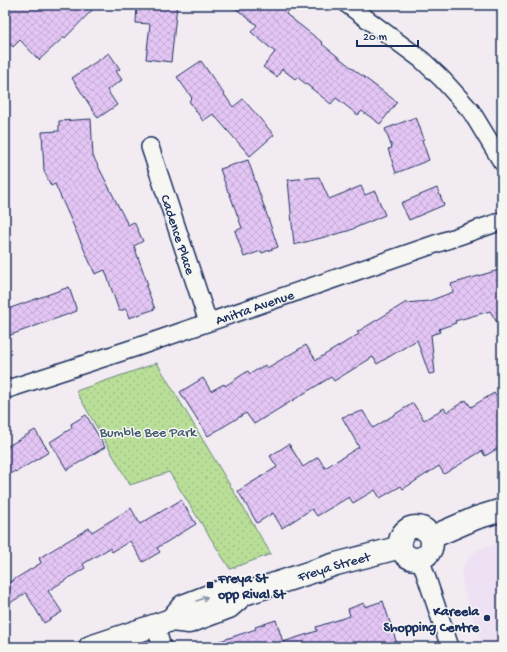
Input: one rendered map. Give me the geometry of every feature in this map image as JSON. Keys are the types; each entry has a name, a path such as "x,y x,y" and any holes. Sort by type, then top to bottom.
{"street":[{"path":"348,5 422,60 442,78 470,111 502,162"},
{"name":"Cadence Place","path":"150,147 208,322"},
{"name":"Anitra Avenue","path":"5,390 502,221"},
{"path":"432,537 476,518 502,510"},
{"path":"413,527 424,528 432,537 432,546 427,556 412,558 407,556 401,547 400,542 404,532 413,527"},
{"name":"Freya Street","path":"90,647 163,623 183,606 222,591 244,594 336,564 401,547"},
{"path":"420,558 450,647"},
{"path":"162,647 163,623"}],"shaded area":[{"name":"Kareela Shopping Centre","path":"502,542 502,647 482,647 464,590 461,574 467,559 478,549"}],"green space":[{"name":"Bumble Bee Park","path":"157,363 271,554 230,569 169,472 130,485 76,391"}],"building":[{"path":"5,5 97,5 65,38 64,37 39,60 20,40 13,47 5,39"},
{"path":"137,5 177,5 171,62 146,59 150,24 136,23"},
{"path":"231,5 293,5 286,14 357,72 397,102 380,124 362,111 358,115 336,98 331,104 297,77 295,79 282,69 277,77 263,67 275,52 251,32 257,25"},
{"path":"109,53 120,69 116,71 122,80 107,90 117,105 98,118 72,78"},
{"path":"201,61 233,107 243,99 274,135 250,156 213,114 203,121 189,101 192,98 177,77"},
{"path":"416,117 424,139 422,140 429,160 396,173 388,149 392,148 385,129"},
{"path":"91,119 93,156 128,225 134,222 143,241 134,246 148,285 146,286 155,309 129,318 126,309 119,311 105,270 95,274 55,184 51,186 44,171 42,132 59,131 59,121"},
{"path":"248,160 278,247 262,253 261,251 244,257 235,231 242,228 220,169"},
{"path":"319,177 329,199 361,186 365,195 375,191 385,215 348,231 294,245 288,180"},
{"path":"437,188 444,205 409,220 401,203"},
{"path":"502,269 502,331 490,311 455,321 456,323 439,329 440,332 431,335 435,373 429,374 417,340 377,364 373,357 334,381 331,377 254,424 246,413 208,436 180,392 203,378 211,391 224,384 225,386 248,371 250,374 265,365 267,368 306,345 316,360 359,334 357,332 405,303 429,301 453,292 451,284"},
{"path":"69,287 77,311 5,337 5,310"},
{"path":"494,393 502,407 502,446 485,456 482,451 444,474 439,466 403,489 401,486 380,498 375,490 353,503 349,497 317,516 312,509 282,528 273,513 257,523 238,491 277,467 270,456 289,444 303,467 318,457 325,468 359,447 342,417 363,411 373,428 413,403 424,420 444,408 447,412 466,400 471,407"},
{"path":"86,415 105,447 67,470 50,442 72,428 71,424"},
{"path":"35,430 49,452 5,477 5,448"},
{"path":"181,500 196,524 157,548 160,552 143,562 130,541 112,552 110,548 83,564 85,568 48,591 62,612 44,623 26,593 5,606 5,585 41,563 39,558 89,528 92,532 131,508 140,524"},
{"path":"383,601 398,647 212,647 211,644 256,629 255,627 276,620 283,642 317,631 316,627 350,616 348,609 364,603 365,607"}],"place":[{"name":"Freya St opp Rival St","path":"210,585"},
{"name":"Kareela Shopping Centre","path":"487,618"}]}
